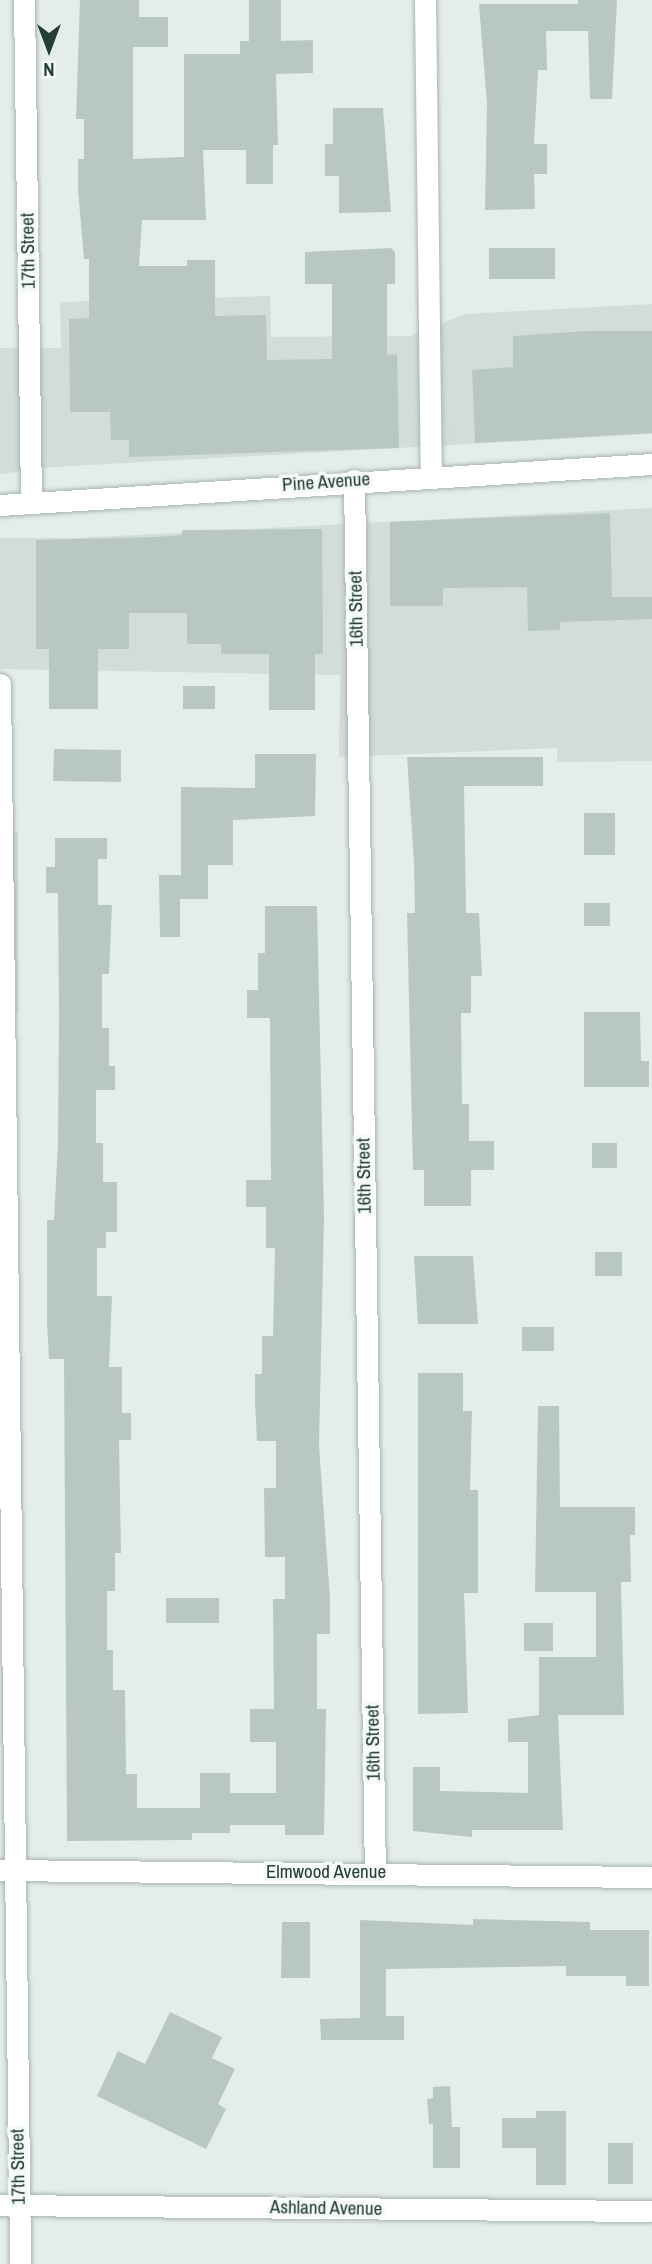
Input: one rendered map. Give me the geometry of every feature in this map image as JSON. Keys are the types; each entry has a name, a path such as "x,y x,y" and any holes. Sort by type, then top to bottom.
{"street":[{"name":"17th Street","path":"24,0 31,502"},
{"path":"425,0 431,474"},
{"name":"Pine Avenue","path":"0,505 431,474 652,464"},
{"name":"16th Street","path":"354,480 375,1872"},
{"name":"17th Street","path":"0,684 10,2205 20,2264"},
{"name":"Elmwood Avenue","path":"6,1870 652,1877"},
{"name":"Ashland Avenue","path":"10,2205 652,2211"}],"shaded area":[{"path":"270,296 271,337 411,336 465,314 652,304 652,434 54,467 0,474 0,348 61,348 60,302"},
{"path":"652,508 652,761 557,762 557,748 339,757 340,675 0,669 0,538 76,538"},
{"path":"0,832 18,832 18,1013 0,1013"}],"building":[{"path":"80,0 139,0 139,17 168,17 168,47 133,47 133,159 184,157 184,54 240,54 240,41 249,41 249,0 281,0 281,41 313,40 313,73 276,74 278,145 273,145 273,184 246,184 246,150 203,150 206,220 142,220 139,266 187,266 187,260 215,260 215,316 266,315 267,360 332,359 332,284 305,284 305,252 391,248 395,252 395,284 387,284 387,355 397,354 399,448 129,457 129,440 111,440 110,412 70,412 69,319 89,318 89,259 84,259 78,190 78,159 84,159 84,119 76,119"},
{"path":"578,0 617,0 612,99 590,99 588,31 546,31 547,70 538,70 534,144 547,144 547,174 534,174 535,209 485,210 487,104 479,4 578,4"},
{"path":"333,108 383,108 391,212 339,213 339,176 325,176 325,144 333,144"},
{"path":"489,248 555,248 555,279 489,279"},
{"path":"586,331 652,331 652,433 475,443 472,370 513,367 513,336"},
{"path":"610,513 612,597 652,597 652,619 560,622 560,630 528,631 527,587 443,588 443,606 390,606 390,522"},
{"path":"322,529 323,654 315,654 315,710 269,710 269,654 221,654 221,644 187,644 187,613 129,613 129,649 98,649 98,709 49,709 49,649 36,649 36,540 156,537 182,535 182,530"},
{"path":"183,686 215,686 215,709 183,709"},
{"path":"54,749 121,750 121,782 53,781"},
{"path":"255,754 316,754 315,816 233,820 233,865 208,865 208,899 180,899 180,937 160,937 159,875 181,875 181,787 255,788"},
{"path":"407,757 543,757 543,786 464,786 466,913 479,913 482,976 471,976 471,1013 461,1013 462,1104 469,1104 469,1141 494,1141 494,1170 471,1170 471,1206 424,1206 424,1170 413,1170 407,913 415,913"},
{"path":"584,813 615,813 615,855 584,855"},
{"path":"55,838 107,838 107,859 98,859 98,905 112,905 109,974 102,974 102,1028 109,1028 109,1066 115,1066 115,1090 96,1090 96,1143 103,1143 103,1182 117,1182 117,1232 106,1232 106,1248 97,1248 97,1296 112,1296 109,1367 122,1367 122,1413 131,1413 131,1440 119,1440 121,1553 115,1553 115,1591 107,1591 107,1650 113,1650 113,1690 125,1690 126,1774 137,1774 137,1808 200,1808 200,1773 230,1773 230,1793 276,1793 276,1742 250,1742 250,1709 274,1709 273,1599 285,1599 285,1557 265,1557 264,1488 276,1488 276,1441 257,1441 255,1402 255,1374 262,1374 262,1336 273,1336 275,1248 266,1248 266,1207 246,1207 246,1180 271,1180 270,1018 247,1018 247,990 258,990 258,953 265,953 265,906 317,906 324,1217 319,1446 330,1599 330,1634 317,1634 317,1709 326,1709 324,1835 285,1835 285,1825 230,1825 230,1833 192,1833 192,1840 67,1841 64,1359 49,1359 47,1323 47,1220 54,1220 58,1143 59,1015 58,893 46,893 46,867 55,867"},
{"path":"584,903 610,903 610,926 584,926"},
{"path":"584,1012 640,1012 641,1061 649,1061 649,1087 584,1087"},
{"path":"592,1143 617,1143 617,1168 592,1168"},
{"path":"595,1252 622,1252 622,1276 595,1276"},
{"path":"414,1256 473,1256 478,1324 418,1324"},
{"path":"522,1327 554,1327 554,1351 522,1351"},
{"path":"418,1373 463,1373 463,1411 472,1411 470,1490 478,1490 478,1593 464,1593 468,1713 418,1714"},
{"path":"538,1406 559,1406 560,1507 635,1507 635,1535 630,1535 631,1582 621,1582 624,1715 558,1715 563,1830 472,1830 472,1837 413,1831 413,1767 440,1767 440,1791 528,1793 528,1742 508,1742 508,1719 539,1715 539,1657 596,1657 596,1592 535,1592"},
{"path":"166,1598 219,1598 219,1623 166,1623"},
{"path":"524,1623 553,1623 553,1651 524,1651"},
{"path":"473,1919 590,1922 590,1930 649,1930 649,1986 626,1986 626,1976 566,1976 566,1966 386,1969 386,2016 404,2016 404,2040 321,2040 320,2019 360,2018 360,1920 473,1925"},
{"path":"282,1922 310,1922 310,1978 281,1978"},
{"path":"170,2012 222,2037 212,2058 235,2069 218,2104 226,2109 206,2149 97,2096 118,2051 145,2064"},
{"path":"450,2086 452,2127 460,2127 460,2168 433,2168 433,2124 429,2124 427,2099 433,2098 433,2087"},
{"path":"536,2111 566,2111 566,2185 536,2185 536,2148 502,2148 502,2118 536,2118"},
{"path":"608,2143 633,2143 633,2184 608,2184"}]}
